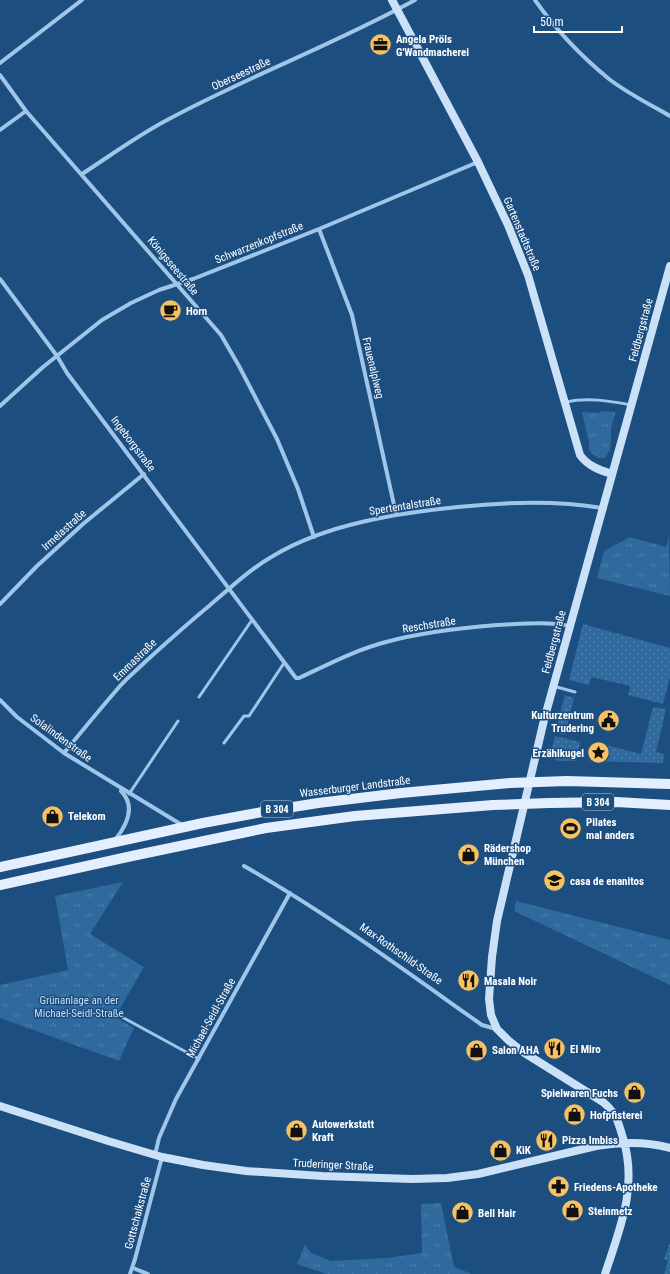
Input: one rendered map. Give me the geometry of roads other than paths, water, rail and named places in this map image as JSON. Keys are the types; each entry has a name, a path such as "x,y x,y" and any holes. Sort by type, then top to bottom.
{"main road":[{"name":"Wasserburger Landstraße","path":"0,867 186,827 318,803 401,793 510,783 568,781 670,784"},
{"name":"B 304","path":"0,885 266,828 354,816 478,806 525,804 616,802 670,804"}],"street":[{"path":"0,63 82,0"},
{"name":"Gartenstadtstraße","path":"392,0 478,162 508,225 528,274 580,455 583,460 595,468 612,474"},
{"name":"Oberseestraße","path":"82,174 168,120 243,82 397,10 415,0"},
{"path":"535,0 549,20 570,44 610,80 670,116"},
{"name":"Königsseestraße","path":"0,75 26,110 221,335 277,439 298,489 314,537"},
{"path":"0,130 26,110"},
{"name":"Schwarzenkopfstraße","path":"0,406 43,367 102,320 131,303 159,290 193,279 319,229 478,162"},
{"name":"Frauenalplweg","path":"319,229 352,315 396,514"},
{"name":"Feldbergstraße","path":"497,1029 491,1015 489,999 492,957 497,921 544,720 670,266"},
{"name":"Ingeborgstraße","path":"0,279 57,356 67,373 284,663 296,678 299,678"},
{"name":"Irmelastraße","path":"0,604 37,566 83,524 144,474"},
{"name":"Spertentalstraße","path":"229,589 274,555 314,537 356,523 396,514 475,505 521,503 584,505 602,508"},
{"name":"Emmastraße","path":"64,753 121,685 173,636 229,589"},
{"name":"Reschstraße","path":"299,678 358,651 386,642 416,635 452,629 553,622 570,626"},
{"name":"Solalindenstraße","path":"0,700 17,718 64,753 114,785 186,827"},
{"name":"Solalindenstraße","path":"112,843 127,822 129,810 129,803 123,793 114,785"},
{"name":"Max-Rothschild-Straße","path":"244,866 290,893 383,954 482,1025 497,1029 522,1052 611,1108 619,1121 625,1142 629,1171 626,1204 621,1227 605,1274"},
{"name":"Michael-Seidl-Straße","path":"158,1156 160,1138 176,1099 290,893"},
{"name":"Truderinger Straße","path":"0,1106 158,1156 203,1165 246,1171 322,1176 419,1179 447,1178 478,1174 596,1146 625,1142 650,1144 670,1148"},
{"name":"Gottschalkstraße","path":"130,1274 133,1268 158,1156"},
{"path":"133,1268 148,1274"}],"lane":[{"path":"565,402 575,400 614,401 631,405"},
{"path":"199,697 252,620"},
{"path":"224,743 244,716 249,716 284,663"},
{"path":"553,686 575,692"},
{"path":"129,794 178,721"},
{"path":"120,1016 199,1058"}],"place":[{"name":"Angela Pröls G'Wandmacherei","path":"381,45"},
{"name":"Horn","path":"171,311"},
{"name":"Kulturzentrum Trudering","path":"609,721"},
{"name":"Erzählkugel","path":"599,753"},
{"name":"Telekom","path":"52,816"},
{"name":"Pilates mal anders","path":"570,828"},
{"name":"Rädershop München","path":"469,854"},
{"name":"casa de enanitos","path":"555,881"},
{"name":"Masala Noir","path":"468,981"},
{"name":"El Miro","path":"555,1049"},
{"name":"Salon AHA","path":"476,1050"},
{"name":"Spielwaren Fuchs","path":"634,1093"},
{"name":"Hofpfisterei","path":"574,1115"},
{"name":"Autowerkstatt Kraft","path":"297,1130"},
{"name":"Pizza Imbiss","path":"547,1140"},
{"name":"KiK","path":"500,1150"},
{"name":"Friedens-Apotheke","path":"559,1187"},
{"name":"Steinmetz","path":"572,1211"},
{"name":"Bell Hair","path":"462,1213"}],"park label":[{"name":"Grünanlage an der Michael-Seidl-Straße","path":"79,1006"}]}
